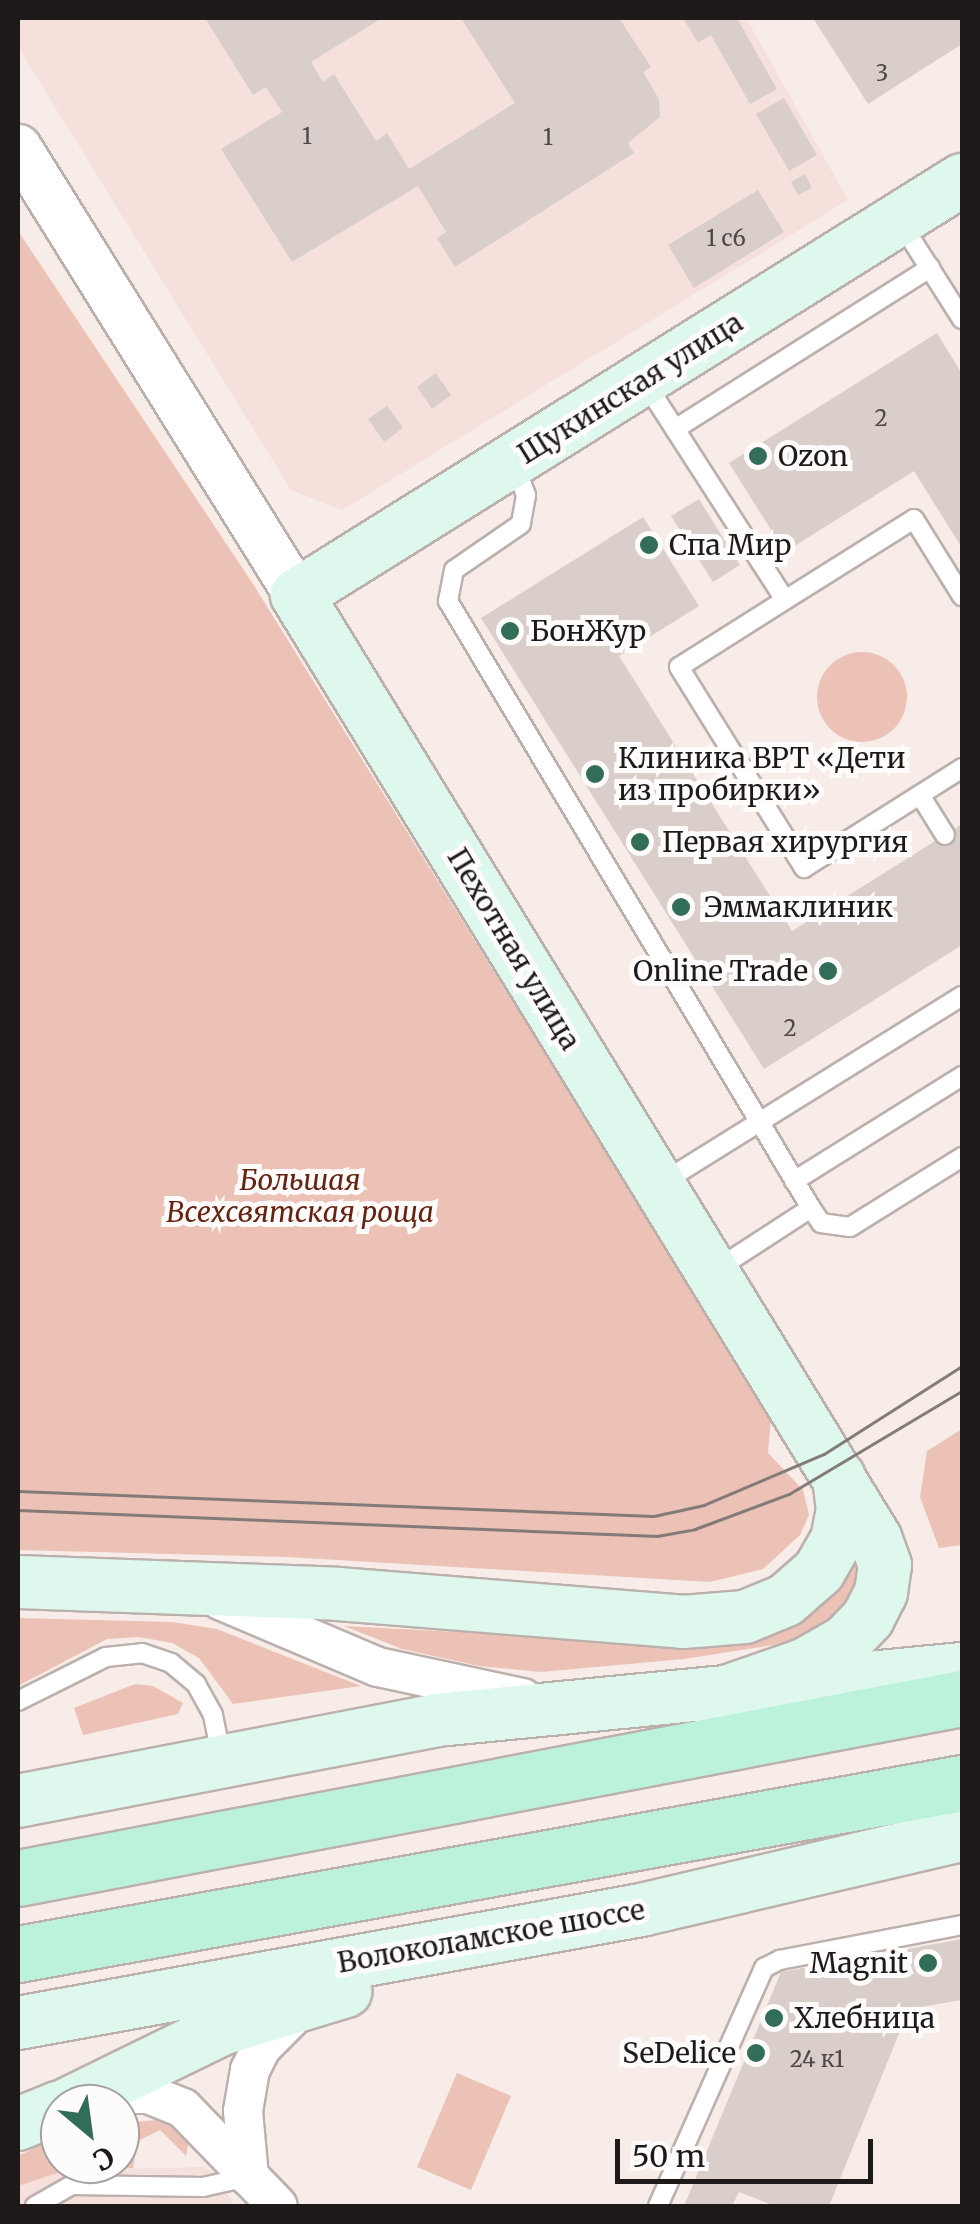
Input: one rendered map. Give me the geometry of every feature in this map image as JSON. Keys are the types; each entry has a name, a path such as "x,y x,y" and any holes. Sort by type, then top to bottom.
{"main road":[{"name":"Щукинская улица","path":"297,595 962,180"},
{"name":"Пехотная улица","path":"297,595 838,1477 880,1552 885,1565 882,1593 868,1618 846,1641 804,1665 722,1693"},
{"path":"18,1582 152,1584 683,1622 745,1617 786,1600 818,1571 837,1540 842,1510 838,1477"},
{"path":"18,1801 438,1720 962,1670"},
{"path":"18,1878 962,1698"},
{"path":"18,1954 962,1783"},
{"name":"Волоколамское шоссе","path":"18,2023 642,1910 962,1836"},
{"path":"106,2084 224,2028 642,1910"}],"street":[{"name":"Пехотная улица","path":"18,147 297,595"},
{"path":"152,1584 252,1610 378,1667 570,1707"},
{"path":"249,2176 243,2111 250,2070 261,2048 309,2001"},
{"path":"140,2094 167,2099 194,2119 278,2206"}],"lane":[{"path":"899,220 959,313"},
{"path":"675,429 930,268"},
{"path":"643,380 785,600"},
{"path":"513,460 526,495 521,524 454,570 448,601 820,1223 850,1227 962,1157"},
{"path":"962,596 914,519 679,667 804,868 962,768"},
{"path":"920,795 945,835"},
{"path":"658,1185 962,996"},
{"path":"794,1181 962,1076"},
{"path":"712,1272 811,1208"},
{"path":"18,1701 106,1657 142,1653 171,1663 196,1684 212,1714 222,1761"},
{"path":"658,2206 764,1968 780,1960 962,1926"},
{"path":"34,2206 72,2184 203,2187 249,2176"}],"shaded area":[{"path":"18,18 746,18 848,200 342,510 291,490 18,47"},
{"path":"204,2167 213,2172 235,2206 18,2206 18,2186 40,2179 40,2184 140,2184 140,2168"}],"green space":[{"name":"Большая Всехсвятская роща","path":"18,231 251,581 771,1417 768,1453 803,1490 809,1515 800,1535 763,1569 710,1582 287,1557 18,1550"},
{"path":"862,652 879,655 894,665 904,680 904,714 894,729 879,739 862,742 845,739 830,729 820,714 817,697 820,680 830,665 845,655"},
{"path":"962,1429 962,1545 939,1548 920,1497 927,1451"},
{"path":"854,1554 859,1568 854,1587 842,1609 820,1628 786,1643 684,1659 541,1672 479,1666 402,1649 344,1626 728,1646 752,1640"},
{"path":"18,1618 172,1622 217,1629 361,1686 233,1704 199,1658 172,1643 139,1637 107,1639 18,1686"},
{"path":"135,1684 153,1686 183,1703 178,1714 83,1735 74,1708"},
{"path":"457,2073 511,2096 471,2190 417,2167"},
{"path":"173,2119 190,2136 186,2156 160,2130 140,2140 140,2121"},
{"path":"40,2146 40,2179 18,2186 18,2156"}],"building":[{"path":"205,18 382,18 311,62 323,82 334,74 376,141 387,133 409,169 515,103 461,18 619,18 651,67 643,72 659,99 660,117 628,143 634,153 455,267 437,238 446,232 418,186 292,262 221,149 282,112 266,87 253,95"},
{"path":"683,18 737,18 777,89 750,104 711,35 698,43"},
{"path":"813,18 962,18 962,44 868,104"},
{"path":"784,98 817,155 789,171 756,114"},
{"path":"805,174 812,188 798,195 791,182"},
{"path":"758,190 784,232 694,288 668,245"},
{"path":"937,333 962,374 962,548 914,471 785,552 729,463"},
{"path":"436,373 451,395 432,409 417,387"},
{"path":"387,406 403,428 384,442 368,419"},
{"path":"699,499 740,565 713,582 671,516"},
{"path":"643,517 699,606 619,656 792,931 962,824 962,945 764,1069 481,618"},
{"path":"962,1939 962,2000 909,2009 829,2206 775,2206 739,2192 732,2206 684,2206 781,1972"}],"tram line":[{"path":"18,1491 654,1516 704,1505 824,1454 962,1366"},
{"path":"18,1510 657,1536 695,1529 789,1494 962,1391"}],"place":[{"name":"Ozon","path":"758,456"},
{"name":"Спа Мир","path":"649,545"},
{"name":"БонЖур","path":"510,631"},
{"name":"Клиника ВРТ «Дети из пробирки»","path":"595,774"},
{"name":"Первая хирургия","path":"640,842"},
{"name":"Эммаклиник","path":"681,907"},
{"name":"Online Trade","path":"828,971"},
{"name":"Magnit","path":"928,1963"},
{"name":"Хлебница","path":"774,2018"},
{"name":"SeDelice","path":"756,2053"}]}
